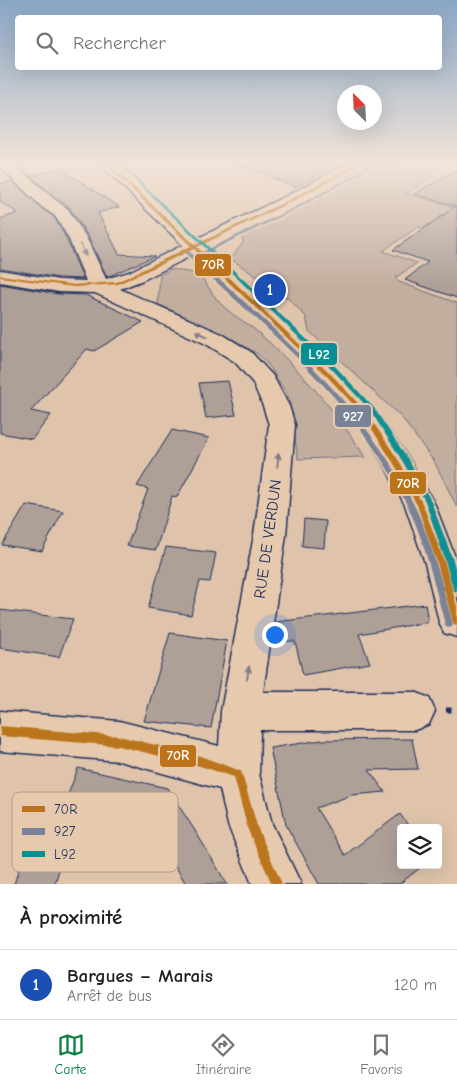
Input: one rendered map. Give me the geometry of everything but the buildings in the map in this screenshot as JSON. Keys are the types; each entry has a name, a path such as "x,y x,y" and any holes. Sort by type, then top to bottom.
{"street":[{"path":"50,204 62,214 77,236 100,287"},
{"path":"149,204 327,373 365,414 399,466 420,505 441,563 457,622"},
{"path":"0,276 64,286 100,287 124,281 283,204"},
{"name":"RUE DE VERDUN","path":"100,287 214,339 242,357 264,381 276,406 282,425 270,535 241,711 238,774 250,824 260,850 277,884"},
{"path":"241,711 415,711"},
{"path":"0,731 119,741 191,759 238,774"}],"shaded area":[{"path":"304,204 444,204 457,208 447,236 418,227 383,251 417,263 395,278 399,282 457,303 457,507 435,463 402,418 309,331 306,317 289,299 231,259 244,241 240,237 243,234"},
{"path":"171,269 199,274 224,307 257,331 304,377 330,408 365,457 298,459 289,398 270,367 259,355 233,339 158,304 160,275"}],"transit line":[{"name":"70R","path":"149,204 327,373 365,414 399,466 420,505 441,563 457,622"},
{"name":"L92","path":"161,204 333,367 372,409 406,461 428,501 457,589"},
{"name":"70R","path":"0,276 74,286 118,283 283,204"},
{"name":"927","path":"198,255 303,204"},
{"name":"927","path":"188,253 313,371 342,402 369,436 392,471 418,522 433,565 449,624"},
{"name":"70R","path":"0,731 119,741 200,761 238,774 253,830 277,884"}],"place":[{"name":"Bargues – Marais","path":"270,290"}]}
